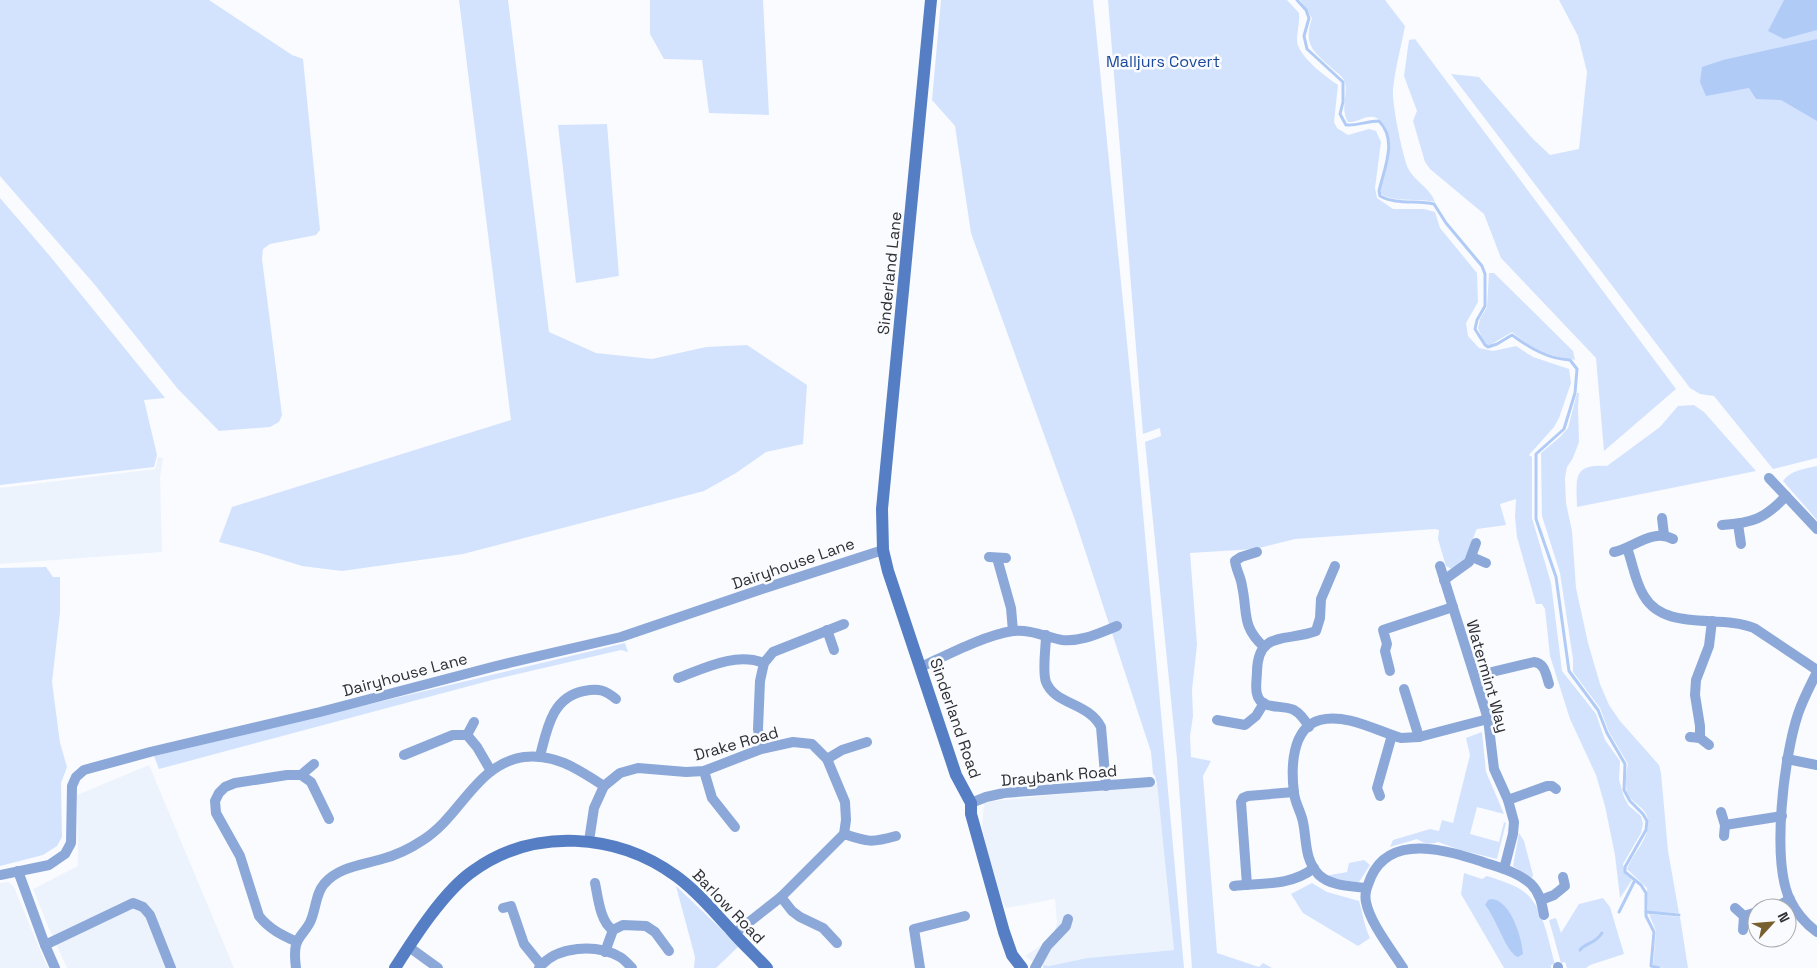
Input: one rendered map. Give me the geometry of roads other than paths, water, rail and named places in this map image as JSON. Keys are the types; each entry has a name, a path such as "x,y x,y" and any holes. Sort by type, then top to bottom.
{"street":[{"name":"Sinderland Lane","path":"883,550 883,500 931,0"},
{"path":"1768,478 1817,529"},
{"path":"1722,525 1753,521 1774,509 1786,496"},
{"path":"1614,552 1650,537 1669,537 1662,518"},
{"path":"1738,524 1741,544"},
{"path":"1444,580 1464,567 1472,557 1476,543"},
{"path":"1627,548 1643,594 1652,607 1673,618 1734,622 1754,628 1817,671 1798,714 1787,759 1780,848 1790,898"},
{"name":"Sinderland Road","path":"883,550 888,571 956,775 971,804 971,814 999,918 1012,955 1022,968"},
{"name":"Dairyhouse Lane","path":"0,875 49,864 61,858 68,849 72,835 72,786 76,777 84,770 150,752 320,712 496,666 621,637 883,550"},
{"path":"1258,552 1241,556 1235,561 1236,571 1242,584 1246,621 1250,632 1264,647"},
{"path":"1472,557 1486,563"},
{"path":"997,558 1011,608 1013,631"},
{"path":"1309,727 1303,717 1293,710 1268,706 1260,701 1256,693 1259,653 1265,644 1274,640 1306,635 1316,631 1320,618 1321,599 1335,566"},
{"name":"Watermint Way","path":"1440,566 1488,719 1494,769 1507,797 1514,823 1504,869"},
{"path":"1390,671 1385,651 1387,644 1383,630 1453,608"},
{"path":"1709,745 1695,737 1700,726 1695,695 1696,680 1709,646 1712,621"},
{"path":"762,749 758,729 760,681 764,663 773,652 844,624"},
{"path":"921,667 966,646 1013,631 1046,635 1062,640 1076,640 1088,638 1117,626"},
{"path":"827,630 834,650"},
{"path":"1046,635 1046,681 1051,689 1060,697 1089,711 1098,720 1101,727 1106,786"},
{"path":"678,678 732,659 754,659 764,663"},
{"path":"1475,676 1538,662 1544,668 1548,684"},
{"path":"540,756 548,724 561,701 576,692 591,689 606,691 616,699"},
{"path":"1404,690 1419,737"},
{"path":"1217,720 1245,725 1256,716 1264,703"},
{"path":"1366,888 1328,881 1314,868 1306,851 1305,830 1294,792 1294,752 1302,733 1320,720 1338,720 1352,722 1401,738 1419,737 1488,719"},
{"path":"467,735 474,722"},
{"path":"404,755 453,735 467,735"},
{"path":"467,735 491,771"},
{"path":"1380,796 1377,788 1392,735"},
{"name":"Drake Road","path":"604,786 620,773 638,768 686,772 704,771 762,749 793,742 812,744 827,759 845,802 846,820 844,834"},
{"path":"827,759 842,750 868,742"},
{"path":"296,968 297,942 311,921 322,885 333,876 348,868 404,851 425,839 447,820 476,784 501,764 540,756 561,760 604,786 594,808 589,841"},
{"path":"1787,759 1817,764"},
{"path":"297,942 279,933 259,916 240,856 216,813 215,800 225,787 235,783 301,774 314,764"},
{"path":"704,771 712,798 735,827"},
{"path":"301,774 311,782 329,819"},
{"name":"Draybank Road","path":"971,804 986,797 1004,793 1150,782"},
{"path":"1507,797 1548,786 1556,789"},
{"path":"1247,884 1241,802 1243,798 1294,792"},
{"path":"1721,812 1725,824 1724,836"},
{"path":"1725,824 1782,816"},
{"path":"734,934 781,898 844,834 877,842 896,836"},
{"name":"Barlow Road","path":"395,968 408,947 449,893 473,871 515,849 544,842 589,841 629,851 654,861 690,886 767,968"},
{"path":"1403,968 1372,918 1366,902 1366,888 1373,873 1383,860 1402,851 1416,848 1441,849 1517,874 1532,885 1541,900 1544,915"},
{"path":"1234,886 1288,882 1299,878 1314,868"},
{"path":"18,871 55,968"},
{"path":"1541,900 1562,890 1565,886 1562,877"},
{"path":"595,883 600,908 608,927 613,930"},
{"path":"781,898 792,912 823,928 837,943"},
{"path":"45,945 133,903 143,907 150,915 171,968"},
{"path":"503,908 511,906 524,944 540,967 550,958 574,950 588,949 605,952 621,958 632,968"},
{"path":"1735,908 1744,916"},
{"path":"1797,910 1804,920 1817,932"},
{"path":"920,968 914,929 966,916"},
{"path":"1743,930 1744,916"},
{"path":"1035,968 1047,946 1066,926 1068,919"},
{"path":"605,952 613,930 623,925 646,926 655,932 669,951"},
{"path":"408,947 438,968"},
{"name":"Sinderland Road","path":"1012,955 1012,968"}],"waterway":[{"path":"1297,0 1306,10 1309,18 1304,36 1307,49 1343,82 1343,102 1340,114 1346,125 1379,121 1385,129 1389,146 1379,191 1380,196 1399,201 1434,204 1446,223 1482,266 1485,274 1485,306 1477,320 1475,329 1485,345 1488,347 1497,344 1512,335 1540,352 1554,358 1570,360 1577,369 1575,393 1564,429 1536,454 1536,519 1556,577 1569,671 1598,710 1607,733 1625,764 1624,790 1630,801 1647,821 1646,830 1625,867 1625,872 1641,885 1646,893 1646,916 1654,932 1651,966 1659,968"},
{"path":"1619,912 1635,880"},
{"path":"1646,912 1679,915"},
{"path":"1580,950 1596,940 1602,933"}],"park label":[{"name":"Malljurs Covert","path":"1163,61"}]}
